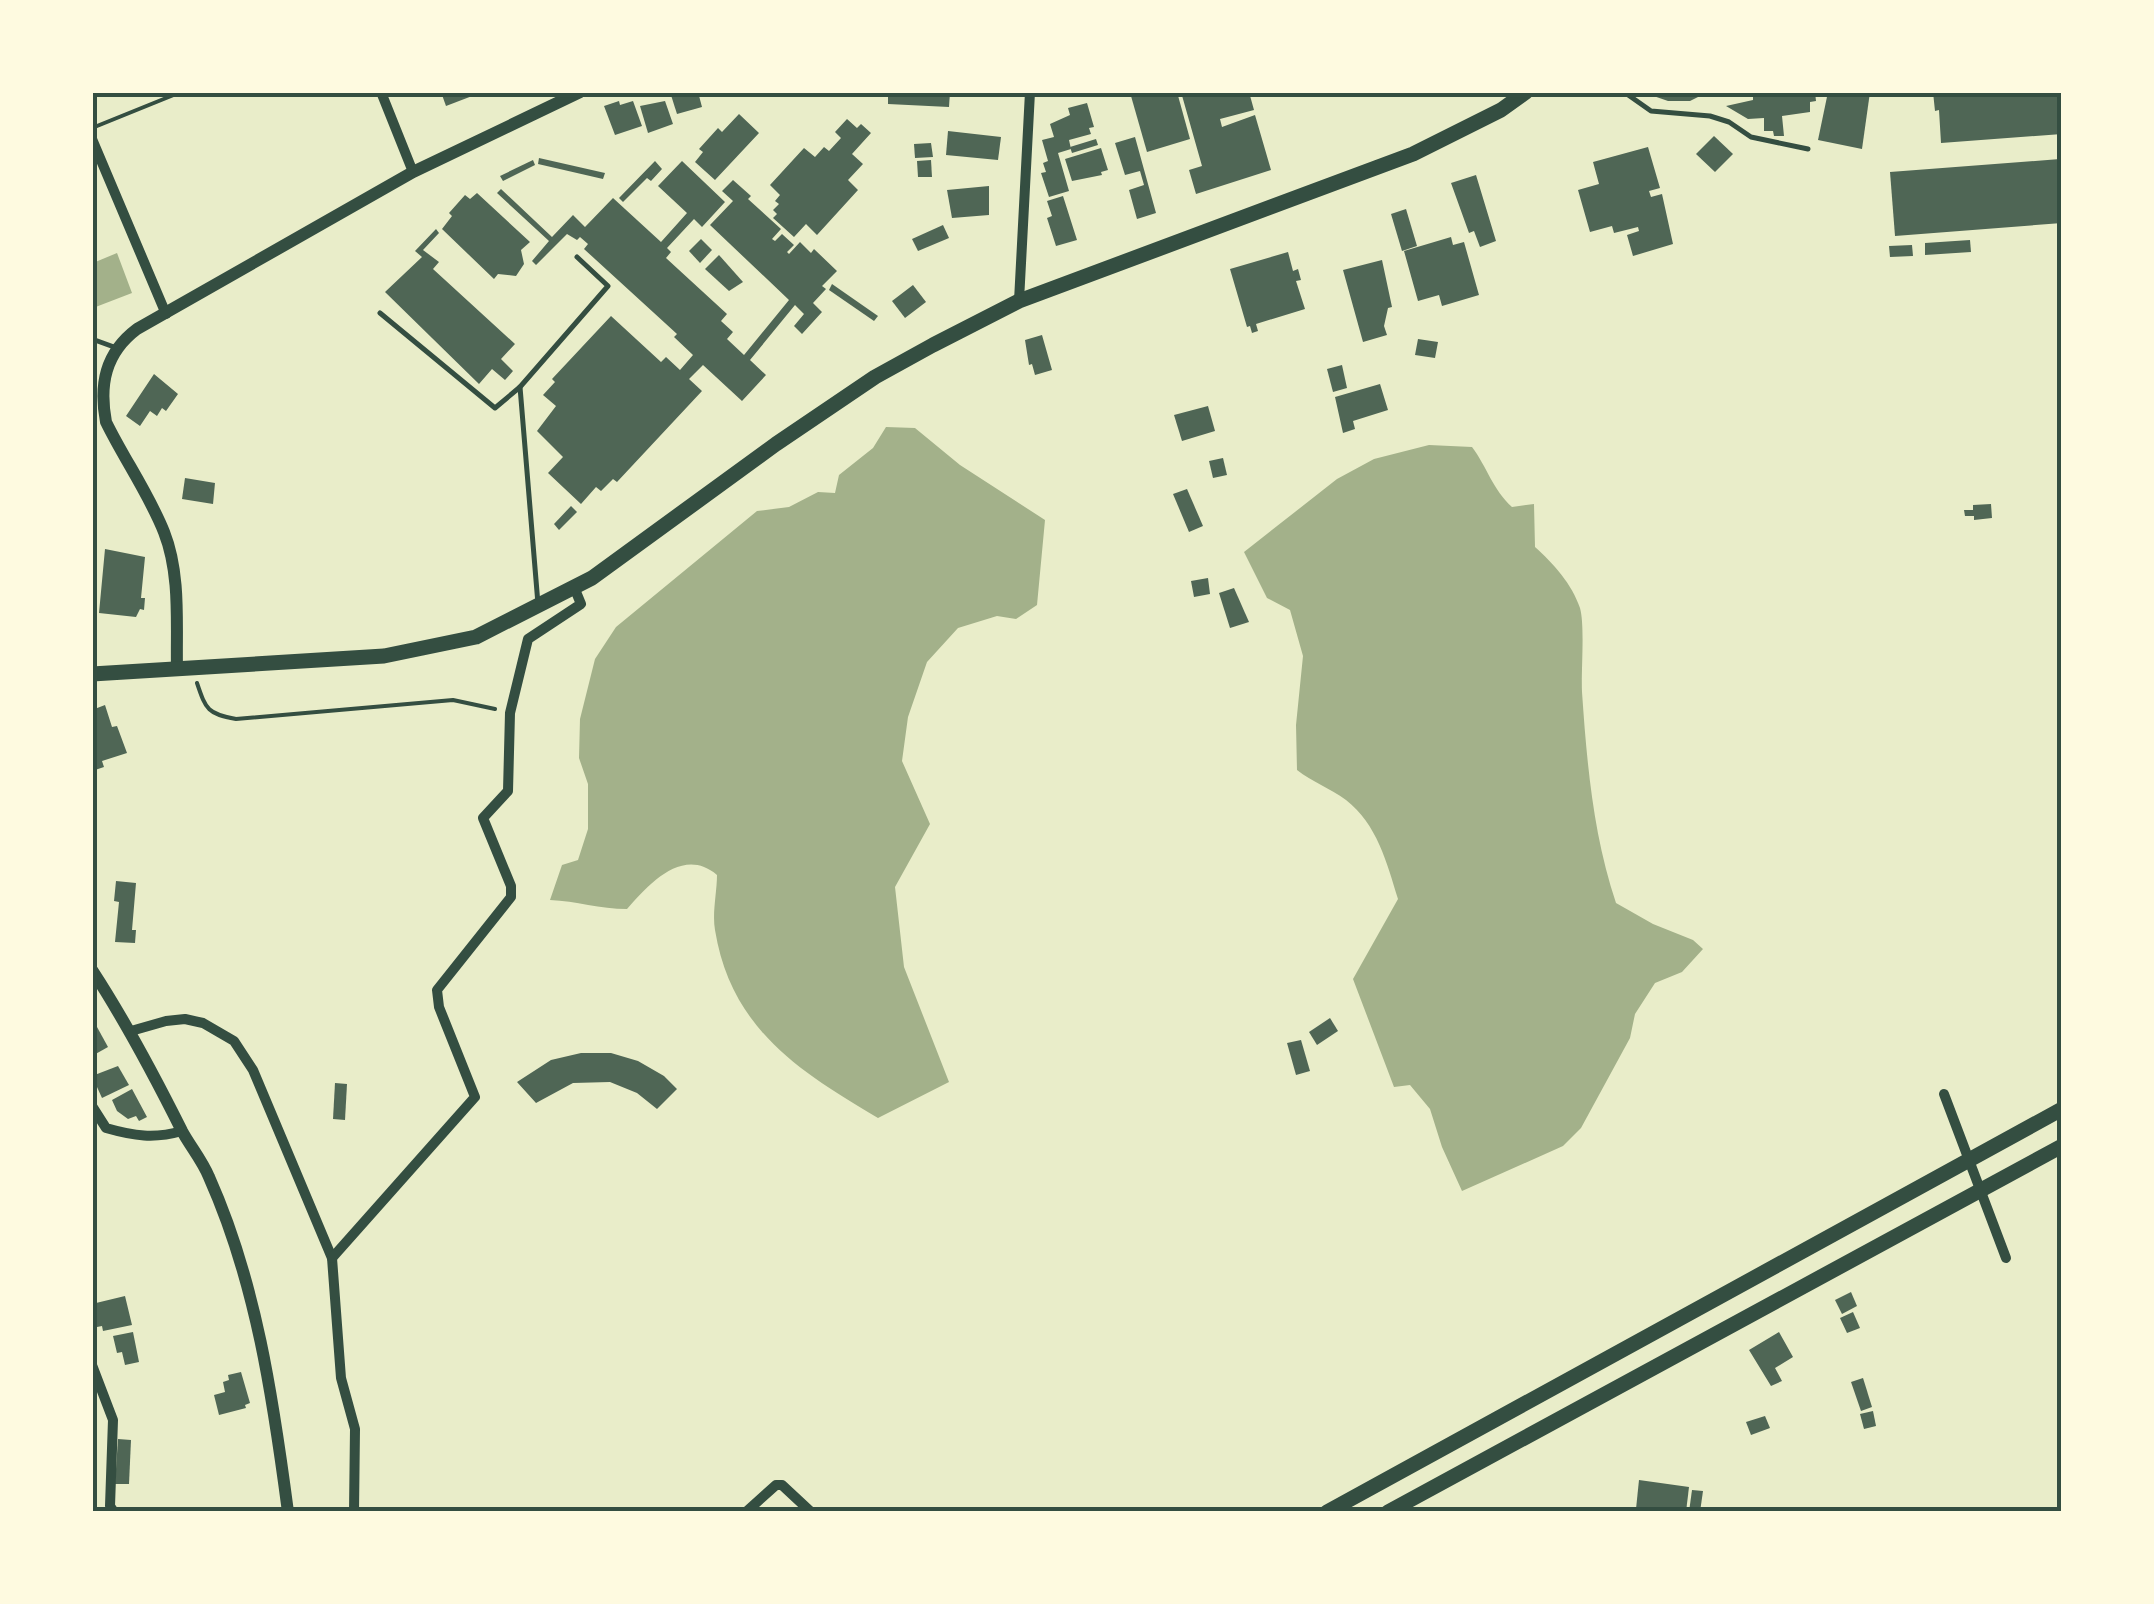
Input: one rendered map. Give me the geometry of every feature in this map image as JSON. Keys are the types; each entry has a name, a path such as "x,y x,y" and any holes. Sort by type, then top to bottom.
{"main road":[{"path":"92,674 384,656 476,637 574,588 875,377 1019,301 1413,154 1501,110 1526,92"},
{"path":"1328,1512 2062,1109"},
{"path":"1388,1512 2062,1146"}],"street":[{"path":"380,92 413,172"},
{"path":"185,670 169,547 103,409 104,374 117,348 137,329 413,172 580,92"},
{"path":"1019,301 1030,92"},
{"path":"92,139 166,314"},
{"path":"332,1258 475,1097 438,1007 437,990 512,896 484,818 508,792 510,712 528,639 580,604 574,588"},
{"path":"92,970 132,1031 182,1131 209,1174 257,1321 288,1512"},
{"path":"132,1031 185,1020 203,1023 234,1041 253,1070 332,1258 341,1378 355,1429 354,1512"},
{"path":"1944,1094 2006,1258"},
{"path":"92,1106 101,1124 121,1132 159,1137 182,1131"},
{"path":"92,1365 113,1420 110,1506 114,1512"},
{"path":"746,1512 776,1485 782,1485 811,1512"}],"lane":[{"path":"1624,92 1651,112 1710,116 1751,136 1808,149"},
{"path":"380,313 495,408 520,386 608,286 577,257"},
{"path":"92,339 117,348"},
{"path":"520,386 538,606"}],"path":[{"path":"92,128 181,92"},
{"path":"185,670 213,715 236,719 453,700 510,712"}],"shaded area":[{"path":"117,253 132,293 93,308 93,263"},
{"path":"886,427 915,428 960,465 1045,520 1037,605 1016,619 997,616 958,628 927,662 908,717 902,761 930,824 895,887 904,967 949,1082 878,1118 795,1064 753,1020 723,964 714,923 717,875 704,867 679,866 656,880 627,909 550,900 562,865 578,860 588,829 588,784 579,758 580,719 595,659 616,627 757,511 789,507 818,492 835,493 839,475 873,448"},
{"path":"1429,445 1472,447 1512,507 1534,504 1535,547 1561,574 1580,608 1589,772 1596,825 1616,903 1693,940 1703,949 1682,972 1655,983 1635,1014 1630,1038 1581,1128 1563,1146 1462,1191 1430,1109 1410,1085 1394,1087 1353,979 1398,899 1390,872 1380,845 1357,810 1297,770 1296,725 1303,656 1290,610 1267,598 1244,552 1337,479 1374,459"}],"building":[{"path":"441,92 480,92 480,93 446,106"},
{"path":"670,92 698,92 702,107 677,114"},
{"path":"888,92 950,92 949,107 888,104"},
{"path":"1177,92 1190,139 1147,152 1131,96"},
{"path":"1181,92 1249,92 1254,110 1220,119 1222,127 1255,115 1271,170 1196,194 1189,170 1202,166"},
{"path":"1642,92 1695,92 1698,97 1668,101"},
{"path":"1815,92 1816,101 1810,102 1810,112 1782,116 1784,136 1774,136 1773,131 1764,131 1764,118 1748,119 1726,106 1753,100 1753,95"},
{"path":"1828,92 1870,92 1862,149 1818,140"},
{"path":"1933,92 2062,92 2062,134 1941,143 1939,110 1935,111"},
{"path":"619,101 620,105 633,101 642,126 615,135 604,106"},
{"path":"665,101 673,124 648,133 640,106"},
{"path":"1087,103 1094,127 1089,128 1091,134 1069,140 1071,149 1058,153 1069,191 1049,197 1041,173 1046,172 1043,163 1048,161 1042,140 1054,137 1050,124 1070,115 1068,108"},
{"path":"739,114 759,133 715,180 695,162 703,152 699,149 718,128 722,132"},
{"path":"847,119 871,133 852,154 863,164 848,180 858,190 817,235 806,224 794,237 773,218 777,214 773,210 779,204 775,201 780,195 770,185 804,148 815,157 824,147 829,151 841,138 835,132"},
{"path":"948,131 1001,137 998,160 946,155"},
{"path":"1714,136 1733,154 1715,172 1696,154"},
{"path":"1135,137 1156,213 1137,219 1129,190 1144,185 1140,171 1125,175 1115,143"},
{"path":"1096,139 1098,145 1072,153 1070,147"},
{"path":"931,143 933,157 915,158 914,144"},
{"path":"1648,147 1660,188 1649,191 1651,197 1662,194 1673,244 1633,256 1627,235 1639,231 1638,227 1614,233 1612,226 1590,232 1578,190 1599,184 1593,162"},
{"path":"1101,148 1108,170 1102,175 1072,181 1065,159"},
{"path":"539,158 605,173 603,179 538,164"},
{"path":"2060,159 2062,223 1895,236 1890,172"},
{"path":"533,160 535,165 503,181 500,176"},
{"path":"931,160 932,177 918,177 917,161"},
{"path":"655,161 662,169 623,202 619,198"},
{"path":"682,161 725,202 702,227 694,219 667,248 671,252 666,258 727,314 721,321 733,332 727,339 744,355 789,300 710,225 733,201 722,191 733,180 781,229 772,239 775,241 782,234 794,245 789,254 800,242 811,253 814,249 837,271 813,303 822,312 802,334 794,326 804,314 795,305 750,360 766,375 742,401 703,365 689,379 702,391 617,482 613,479 601,491 596,487 581,504 548,473 563,457 537,431 556,406 543,395 555,382 552,379 611,316 661,362 666,357 680,370 693,355 674,337 677,334 584,249 588,244 580,237 577,240 567,234 536,265 532,261 549,241 497,193 501,189 552,237 573,215 585,227 613,198 661,242 687,213 658,186"},
{"path":"1476,175 1496,241 1480,247 1474,231 1469,233 1451,183"},
{"path":"989,186 989,215 952,218 947,190"},
{"path":"477,193 530,242 521,250 524,264 516,276 498,274 494,279 442,229 452,216 449,213 465,195 470,199"},
{"path":"1063,196 1077,240 1056,246 1047,218 1052,216 1047,201"},
{"path":"1406,209 1417,246 1402,251 1391,214"},
{"path":"943,225 949,238 918,251 912,239"},
{"path":"436,229 439,233 423,250 439,262 433,269 515,344 501,359 513,371 505,380 492,369 479,384 385,292 422,257 415,251"},
{"path":"1451,237 1453,245 1464,242 1479,295 1442,306 1439,295 1418,301 1404,251"},
{"path":"701,239 712,250 700,263 689,251"},
{"path":"1970,240 1971,252 1925,255 1925,243"},
{"path":"1912,245 1913,256 1890,257 1889,246"},
{"path":"1288,252 1293,271 1298,269 1301,280 1296,281 1305,309 1256,324 1258,331 1252,333 1230,269"},
{"path":"719,255 743,282 729,291 705,269"},
{"path":"1382,260 1392,307 1388,308 1384,326 1387,335 1363,342 1343,270"},
{"path":"832,284 878,316 874,321 829,290"},
{"path":"913,285 926,302 905,318 892,301"},
{"path":"1042,335 1052,370 1035,375 1032,364 1029,365 1025,340"},
{"path":"1418,339 1438,342 1435,358 1415,355"},
{"path":"1342,365 1347,388 1333,392 1327,369"},
{"path":"154,374 178,394 166,411 162,408 157,416 150,411 140,426 126,416"},
{"path":"1380,384 1388,410 1353,421 1355,429 1343,433 1335,397"},
{"path":"1208,406 1215,431 1182,441 1174,415"},
{"path":"1223,458 1227,475 1213,478 1209,461"},
{"path":"185,478 215,483 213,504 182,499"},
{"path":"1187,489 1203,526 1189,532 1173,494"},
{"path":"1991,504 1992,518 1974,520 1974,516 1965,516 1964,510 1973,510 1973,505"},
{"path":"571,506 577,512 559,530 554,524"},
{"path":"105,549 145,557 141,598 145,598 144,610 140,609 136,617 99,613"},
{"path":"1208,578 1210,594 1194,597 1191,581"},
{"path":"1234,588 1249,622 1230,628 1219,593"},
{"path":"105,705 127,753 102,761 104,767 92,771 92,710"},
{"path":"116,881 136,883 132,930 136,930 135,943 115,942 119,902 114,901"},
{"path":"1330,1018 1338,1031 1317,1045 1309,1032"},
{"path":"97,1027 108,1047 92,1056 92,1029"},
{"path":"1301,1040 1310,1071 1296,1075 1287,1043"},
{"path":"581,1053 611,1053 638,1061 677,1089 657,1109 637,1093 610,1082 573,1083 536,1103 517,1082 551,1060"},
{"path":"118,1066 129,1085 102,1098 92,1076"},
{"path":"335,1083 347,1084 345,1120 333,1119"},
{"path":"132,1089 147,1117 139,1121 136,1116 128,1119 117,1111 112,1100"},
{"path":"1851,1292 1857,1306 1842,1314 1835,1300"},
{"path":"92,1295 96,1303 125,1296 132,1325 103,1331 102,1326 92,1328"},
{"path":"1853,1312 1860,1328 1847,1333 1840,1318"},
{"path":"133,1332 139,1362 125,1365 113,1336"},
{"path":"1779,1332 1793,1357 1775,1368 1782,1381 1771,1386 1749,1350"},
{"path":"241,1372 250,1403 246,1408 219,1415 214,1395 225,1392 223,1382 229,1380 228,1375"},
{"path":"1863,1378 1872,1407 1861,1411 1851,1382"},
{"path":"1873,1411 1876,1426 1864,1429 1860,1414"},
{"path":"1765,1416 1770,1428 1751,1435 1746,1422"},
{"path":"118,1439 131,1440 129,1484 115,1484"},
{"path":"1639,1480 1689,1487 1686,1512 1636,1509"},
{"path":"1692,1490 1703,1491 1700,1512 1689,1512"}]}
